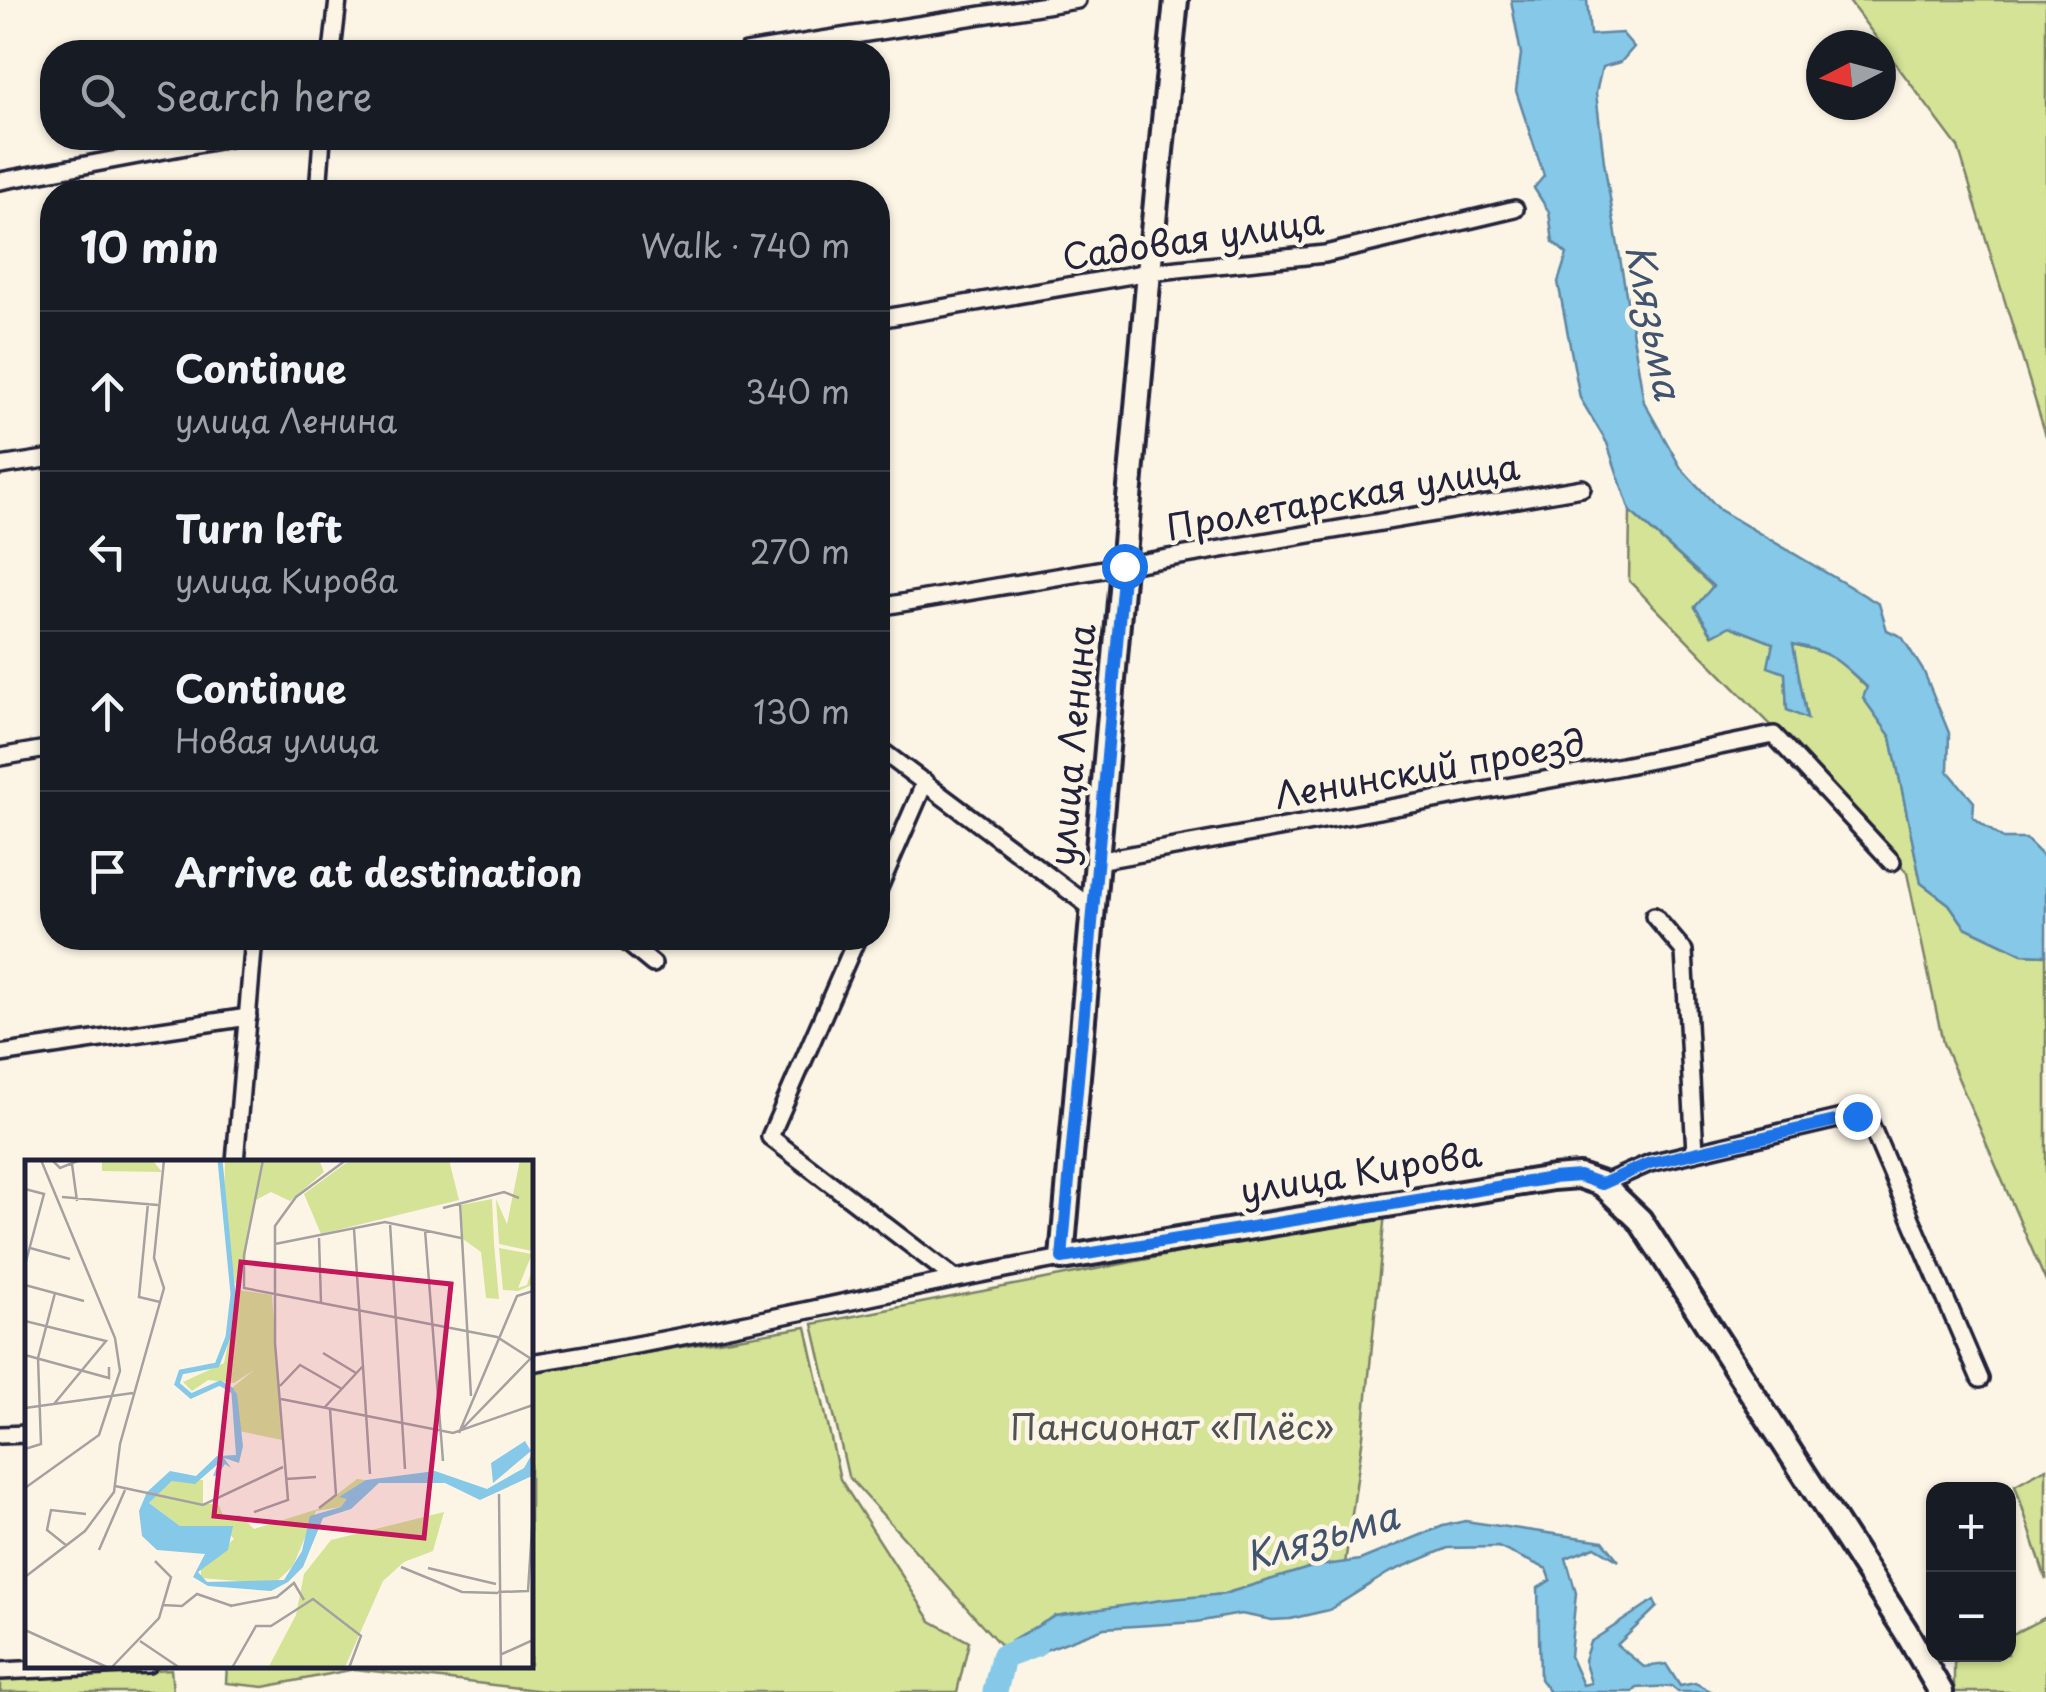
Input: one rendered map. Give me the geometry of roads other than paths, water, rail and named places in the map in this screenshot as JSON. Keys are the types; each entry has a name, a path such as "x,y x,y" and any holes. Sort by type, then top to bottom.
{"street":[{"path":"333,40 338,0"},
{"path":"823,40 1078,0"},
{"name":"улица Ленина","path":"1062,1258 1176,0"},
{"path":"0,181 165,150"},
{"path":"319,180 321,150"},
{"name":"Садовая улица","path":"890,317 1149,272 1325,254 1514,209"},
{"path":"0,466 40,460"},
{"name":"Пролетарская улица","path":"890,605 1582,488"},
{"name":"Ленинский проезд","path":"1097,861 1774,735 1892,862"},
{"path":"0,758 40,750"},
{"path":"890,757 1093,910"},
{"path":"890,862 924,782"},
{"path":"1654,916 1684,951 1695,1152"},
{"path":"235,1160 253,950"},
{"path":"636,950 654,964"},
{"path":"852,950 770,1138 954,1278"},
{"path":"0,1054 248,1016"},
{"path":"1940,1692 1905,1630 1640,1220 1602,1184 1650,1163 1846,1117 1864,1118 1870,1123 1980,1378"},
{"name":"улица Кирова","path":"532,1362 620,1349 1062,1258 1552,1178 1579,1176 1602,1184"},
{"path":"0,1435 25,1434"},
{"path":"0,1671 85,1667"}],"water":[{"path":"1511,0 1587,0 1590,35 1622,33 1634,47 1621,62 1602,67 1596,93 1644,402 1681,468 1720,510 1879,604 1887,630 1902,637 1924,672 1949,733 1948,771 1974,802 1973,817 2003,839 2026,839 2046,859 2046,955 2022,954 1965,927 1949,904 1921,883 1891,737 1863,698 1867,687 1834,659 1793,644 1807,719 1787,710 1785,673 1768,667 1773,643 1730,626 1713,635 1695,607 1713,586 1630,511 1607,443 1580,398 1558,282 1567,254 1553,242 1549,212 1534,188 1544,176 1516,91 1521,54"},
{"path":"1465,1521 1603,1541 1619,1561 1595,1547 1566,1558 1576,1593 1570,1656 1583,1685 1591,1683 1584,1660 1590,1642 1654,1600 1657,1607 1617,1645 1644,1667 1666,1664 1680,1686 1695,1683 1713,1692 1678,1692 1671,1686 1637,1688 1633,1692 1550,1692 1540,1679 1538,1588 1551,1580 1547,1569 1498,1547 1448,1548 1388,1573 1329,1610 1290,1619 1241,1614 1196,1622 1104,1628 1003,1666 1002,1647 1055,1616 1224,1594 1312,1567 1360,1560"}],"waterway":[{"name":"Клязьма","path":"995,1692 1003,1657 1035,1645"}],"park label":[{"name":"Пансионат «Плёс»","path":"1172,1428"}]}
